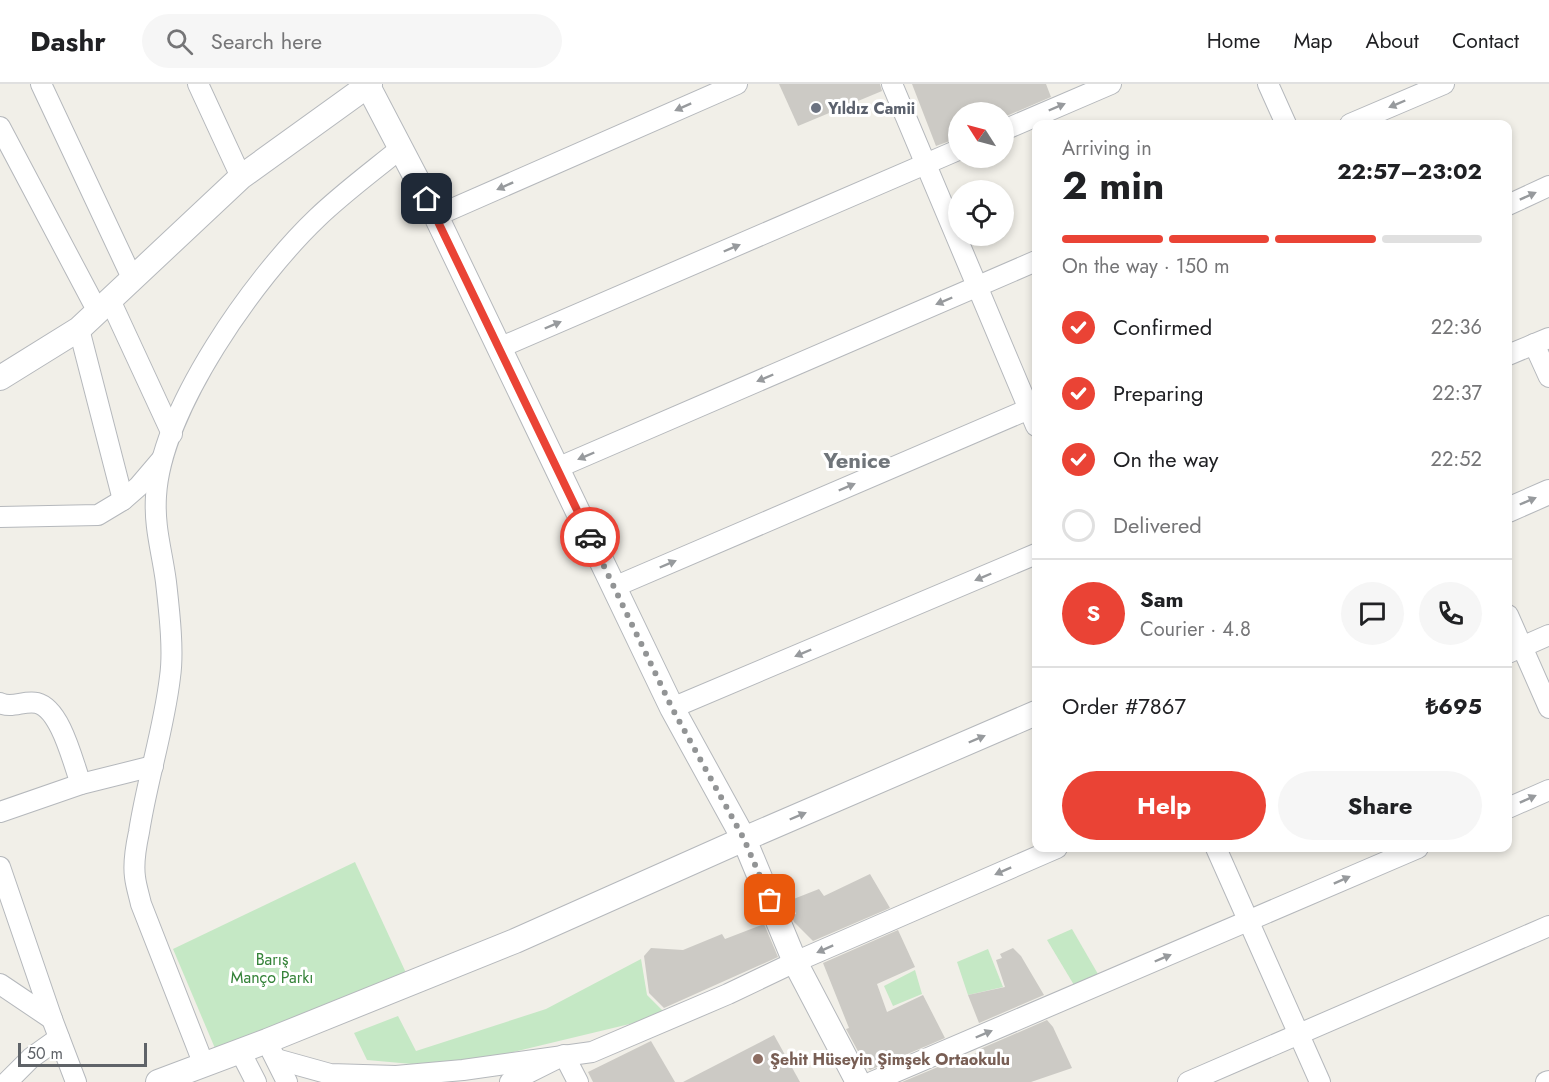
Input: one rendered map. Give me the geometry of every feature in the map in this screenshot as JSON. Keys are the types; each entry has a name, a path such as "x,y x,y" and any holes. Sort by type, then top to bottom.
{"street":[{"path":"41,84 133,280"},
{"path":"198,84 241,177"},
{"path":"0,378 79,329 241,177 368,84 436,216 672,708 744,839 795,962 858,1082"},
{"path":"436,216 737,84"},
{"path":"892,84 1032,409"},
{"path":"1014,126 1111,84"},
{"path":"1268,84 1284,120"},
{"path":"1359,120 1444,84"},
{"path":"0,127 104,306 172,434"},
{"path":"204,1065 141,904 135,876 141,814 166,710 171,668 166,581 155,523 156,493 164,457 180,412 198,375 237,314 271,267 317,218 401,148"},
{"path":"499,348 948,154"},
{"path":"1512,203 1549,186"},
{"path":"557,468 1032,263"},
{"path":"79,329 123,500"},
{"path":"1512,353 1542,341 1549,377"},
{"path":"614,587 1032,415"},
{"path":"0,517 98,515 123,500 139,486 164,457"},
{"path":"1512,508 1549,492"},
{"path":"672,708 1032,556"},
{"path":"1549,634 1514,650 1549,708"},
{"path":"0,703 7,707 25,702 39,703 50,712 62,728 81,784"},
{"path":"170,1080 240,1051 271,1050 744,839 1032,715"},
{"path":"0,812 81,784 153,766"},
{"path":"1512,806 1549,790"},
{"path":"271,1050 330,1074 396,1076 463,1070 592,1052 1048,852"},
{"path":"1218,852 1320,1082"},
{"path":"872,1082 1409,852"},
{"path":"0,867 76,1082"},
{"path":"1188,1082 1549,926"},
{"path":"3,989 52,1019"},
{"path":"7,1082 31,1058 59,1038"},
{"path":"271,1050 287,1082"},
{"path":"240,1051 256,1082"},
{"path":"510,1082 564,1055"},
{"path":"564,1055 578,1082"}],"green space":[{"name":"Barış Manço Parkı","path":"355,862 407,975 217,1053 173,949"},
{"path":"1072,929 1102,981 1077,990 1047,940"},
{"path":"988,949 1003,987 968,995 957,962"},
{"path":"641,959 647,995 665,1013 638,1022 480,1060 412,1064 367,1060 354,1033 398,1016 416,1051 546,1009"},
{"path":"915,970 922,994 893,1006 884,986"}],"building":[{"name":"Yıldız Camii","path":"779,84 880,84 882,91 798,126"},
{"path":"912,84 1046,84 1051,97 1014,113 1014,102 948,102 948,142 936,146"},
{"path":"870,874 890,908 813,941 794,922 791,915 796,914 791,900 819,889 824,896"},
{"path":"764,924 778,957 664,1008 649,993 644,956 651,948 683,950 722,934 725,939"},
{"path":"898,930 915,967 877,984 887,1012 923,995 945,1038 870,1070 846,1029 849,1028 823,963"},
{"path":"1013,948 1021,956 1044,995 979,1023 968,995 1005,987 996,960 1002,958 1000,954"},
{"path":"1047,1020 1053,1027 1072,1068 1031,1082 902,1082 957,1059 958,1061"},
{"name":"Şehit Hüseyin Şimşek Ortaokulu","path":"774,1035 800,1082 683,1082"},
{"path":"651,1041 675,1082 593,1082 588,1072"}],"way so far":[{"path":"590,537 672,708 744,839 770,900"}],"place":[{"name":"Yıldız Camii","path":"816,108"},
{"name":"Şehit Hüseyin Şimşek Ortaokulu","path":"758,1059"}],"district":[{"name":"Yenice","path":"857,460"}],"route":[{"path":"427,199 590,537"}]}
